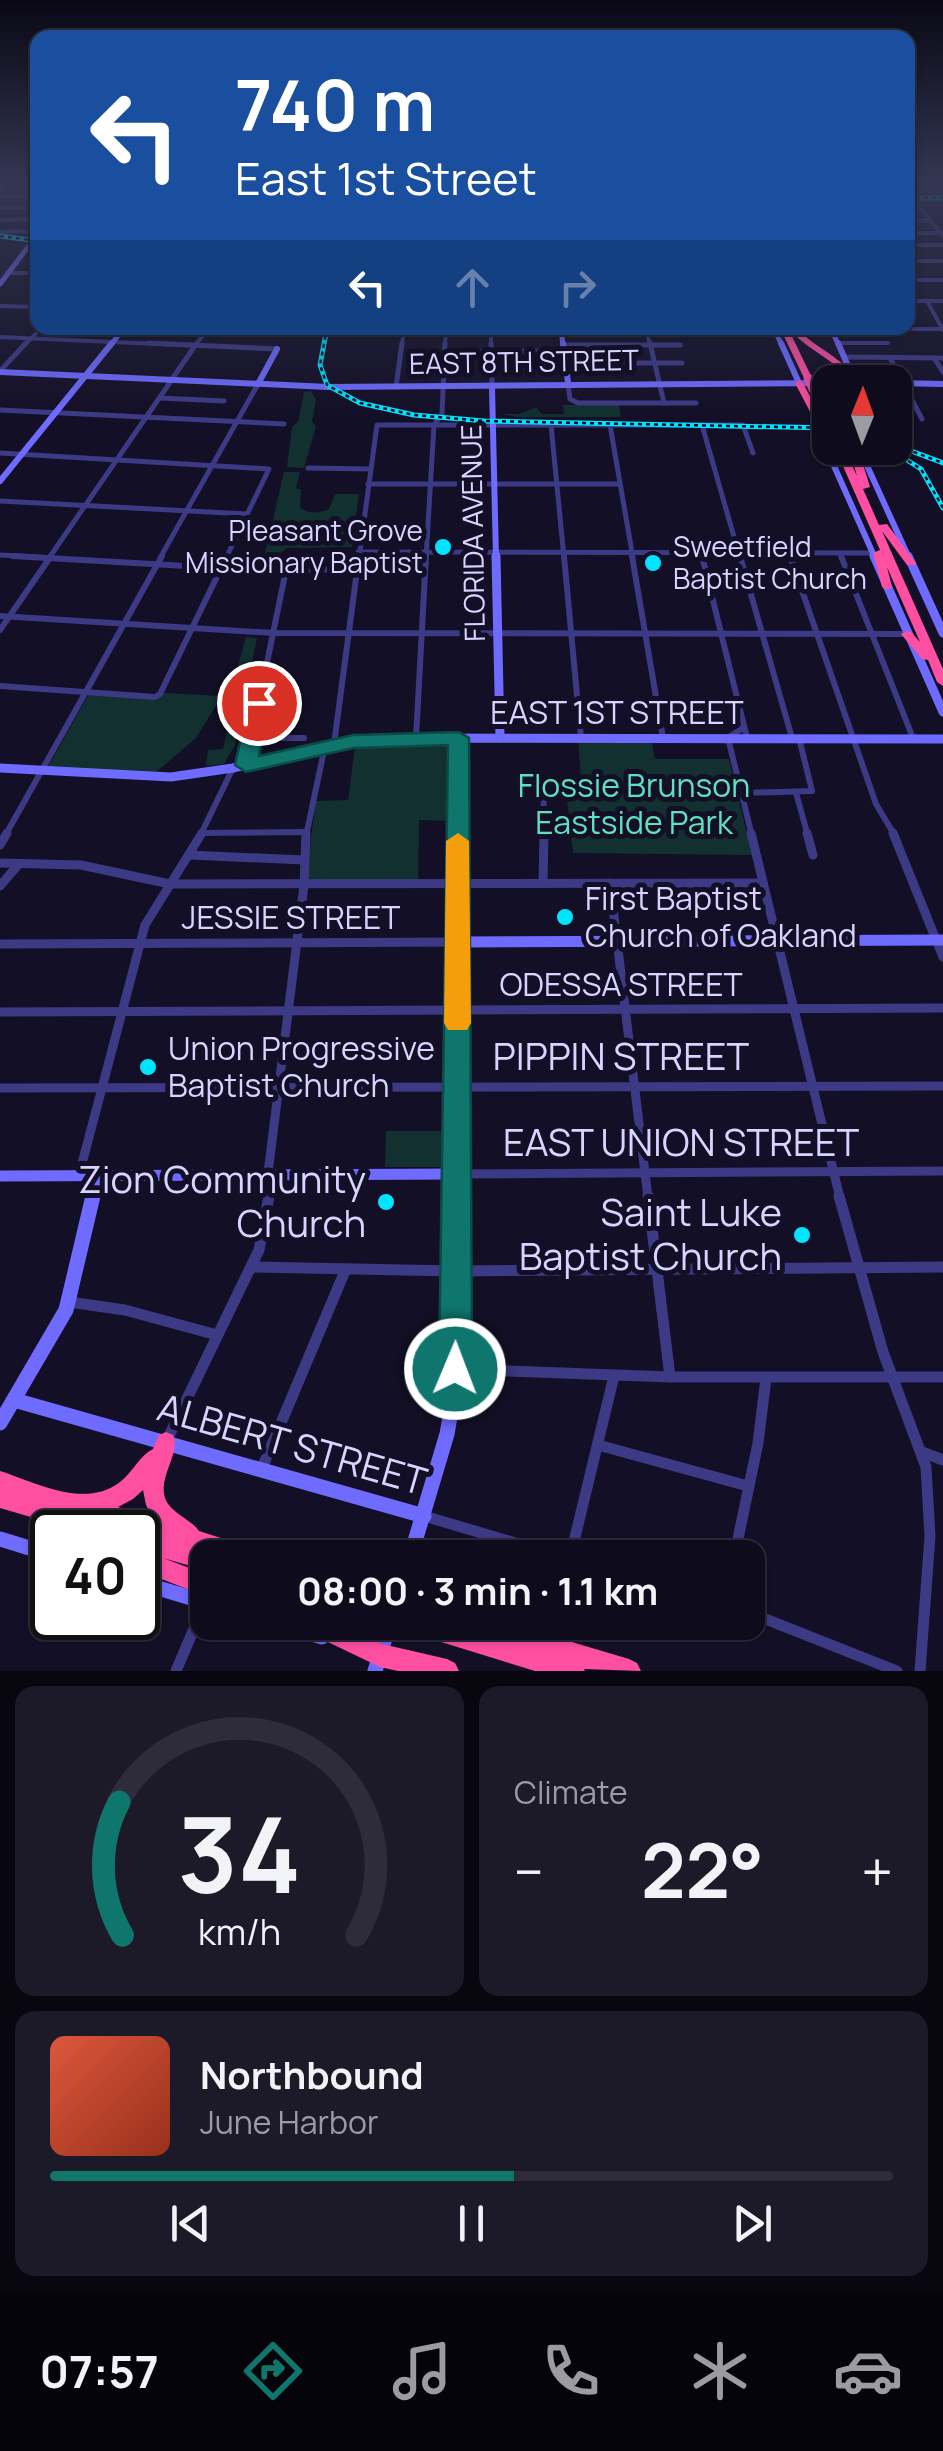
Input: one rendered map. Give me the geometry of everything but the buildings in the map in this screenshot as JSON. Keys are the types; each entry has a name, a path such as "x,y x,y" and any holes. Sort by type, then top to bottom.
{"highway":[{"path":"788,335 790,364"},
{"path":"791,335 812,392"},
{"path":"797,335 840,365"},
{"path":"807,379 812,387"},
{"path":"842,465 868,513 887,587"},
{"path":"850,465 943,683"},
{"path":"852,465 943,658"},
{"path":"859,465 864,487"},
{"path":"883,526 910,563"},
{"path":"908,634 943,683"},
{"path":"69,1503 97,1504 120,1497 139,1482 166,1442"},
{"path":"166,1442 152,1482 152,1500 168,1521 195,1540"},
{"path":"0,1482 190,1546"},
{"path":"0,1498 42,1510"},
{"path":"29,1506 37,1510"},
{"path":"160,1543 190,1550"},
{"path":"160,1571 190,1588"},
{"path":"340,1640 378,1663 446,1671"},
{"path":"471,1640 573,1671"},
{"path":"526,1640 629,1671"}],"street":[{"path":"0,284 17,260"},
{"path":"915,261 943,261"},
{"path":"8,272 30,273"},
{"path":"915,280 943,280"},
{"path":"915,301 943,301"},
{"path":"927,301 943,330"},
{"path":"0,306 30,308"},
{"path":"934,315 943,315"},
{"path":"915,330 943,330"},
{"path":"0,372 35,335"},
{"path":"0,481 118,335"},
{"path":"0,630 4,616 50,558 203,335"},
{"path":"396,387 403,335"},
{"path":"416,738 434,425 442,414 446,335"},
{"name":"FLORIDA AVENUE","path":"491,335 500,738"},
{"path":"562,335 573,402 696,403"},
{"path":"648,335 664,403"},
{"path":"777,335 790,364 807,379"},
{"path":"833,335 849,365"},
{"path":"0,337 277,349 0,845"},
{"path":"838,343 888,343"},
{"path":"445,352 680,345"},
{"path":"846,358 943,358"},
{"path":"890,358 892,365"},
{"path":"934,358 943,372"},
{"path":"566,363 682,363"},
{"path":"492,366 538,366"},
{"name":"EAST 8TH STREET","path":"0,372 396,387 812,380"},
{"path":"912,384 943,384"},
{"path":"160,398 224,401"},
{"path":"912,403 922,418"},
{"path":"0,410 284,424"},
{"path":"166,1442 265,1230 304,885 306,832 329,745 376,425 743,425 753,452"},
{"path":"552,425 581,738"},
{"path":"610,425 663,738"},
{"path":"702,425 795,738 814,788 796,793 740,792"},
{"path":"0,453 268,467 160,694 155,697 0,686"},
{"path":"833,465 941,711"},
{"path":"864,465 943,632"},
{"path":"308,468 369,469"},
{"path":"368,484 620,484"},
{"path":"0,501 248,514"},
{"path":"358,552 871,553"},
{"path":"700,553 746,738"},
{"path":"789,553 876,804 900,846 940,940 943,957"},
{"path":"840,553 913,738"},
{"path":"0,555 221,568 356,570"},
{"path":"246,765 286,570"},
{"path":"4,616 274,633 908,634"},
{"path":"744,727 728,738 762,883 857,1268 892,1378 922,1452 930,1515 920,1671"},
{"path":"252,738 304,738"},
{"name":"EAST 1ST STREET","path":"0,768 149,777 233,768 329,745 416,738 941,738"},
{"path":"416,1540 450,1421 455,1369 459,738"},
{"path":"78,1176 144,925 202,834 233,768"},
{"path":"543,883 544,786"},
{"path":"796,793 813,855"},
{"path":"202,834 306,832"},
{"path":"189,854 304,860"},
{"path":"0,863 81,865 170,884 762,883"},
{"path":"0,886 18,865"},
{"path":"610,883 670,1377"},
{"name":"JESSIE STREET","path":"0,944 940,940"},
{"name":"ODESSA STREET","path":"0,1012 943,1008"},
{"name":"PIPPIN STREET","path":"0,1088 943,1086"},
{"name":"EAST UNION STREET","path":"0,1176 943,1171"},
{"path":"0,1423 7,1398 69,1302 99,1173"},
{"path":"251,1267 346,1271 943,1268"},
{"path":"262,1468 346,1271"},
{"path":"69,1302 124,1310 217,1335"},
{"path":"455,1369 614,1376 943,1378"},
{"path":"573,1540 614,1376"},
{"path":"738,1540 766,1378"},
{"name":"ALBERT STREET","path":"7,1398 506,1540"},
{"path":"598,1445 748,1486"},
{"path":"922,1452 943,1460"},
{"path":"0,1539 30,1548"},
{"path":"160,1587 190,1593"},
{"path":"765,1619 897,1671"},
{"path":"176,1671 190,1638"},
{"path":"319,1640 378,1663 432,1671"}],"green space":[{"path":"311,391 316,400 312,422 316,426 304,468 287,467 292,427 298,422 304,392"},
{"path":"563,405 619,405 621,417 500,414 520,414 536,407 542,414 564,414"},
{"path":"284,472 300,472 296,488 301,490 300,507 307,511 329,509 335,494 359,494 352,547 287,548 276,557 273,567 262,566"},
{"path":"246,637 257,638 235,745 224,764 206,766 208,750 223,749 229,723 223,720"},
{"path":"165,693 222,696 196,738 155,773 48,767 89,694 153,699"},
{"name":"Flossie Brunson Eastside Park","path":"578,740 651,740 655,759 729,759 752,855 573,853 566,792 582,792"},
{"path":"446,743 452,747 451,821 419,820 418,881 305,882 316,801 348,800 355,746"},
{"path":"386,1131 449,1131 448,1167 385,1167"}],"railway":[{"path":"326,335 320,365 327,385 360,403 414,415 484,421 812,428"},
{"path":"912,451 943,463"},
{"path":"912,463 921,469 943,508"}],"slow traffic":[{"path":"458,841 458,1023"}],"place":[{"name":"Pleasant Grove Missionary Baptist","path":"443,547"},
{"name":"Sweetfield Baptist Church","path":"653,563"},
{"name":"First Baptist Church of Oakland","path":"565,917"},
{"name":"Union Progressive Baptist Church","path":"148,1067"},
{"name":"Zion Community Church","path":"386,1202"},
{"name":"Saint Luke Baptist Church","path":"802,1235"}],"route":[{"path":"259,703 246,765 353,742 459,738 455,1369"}]}
